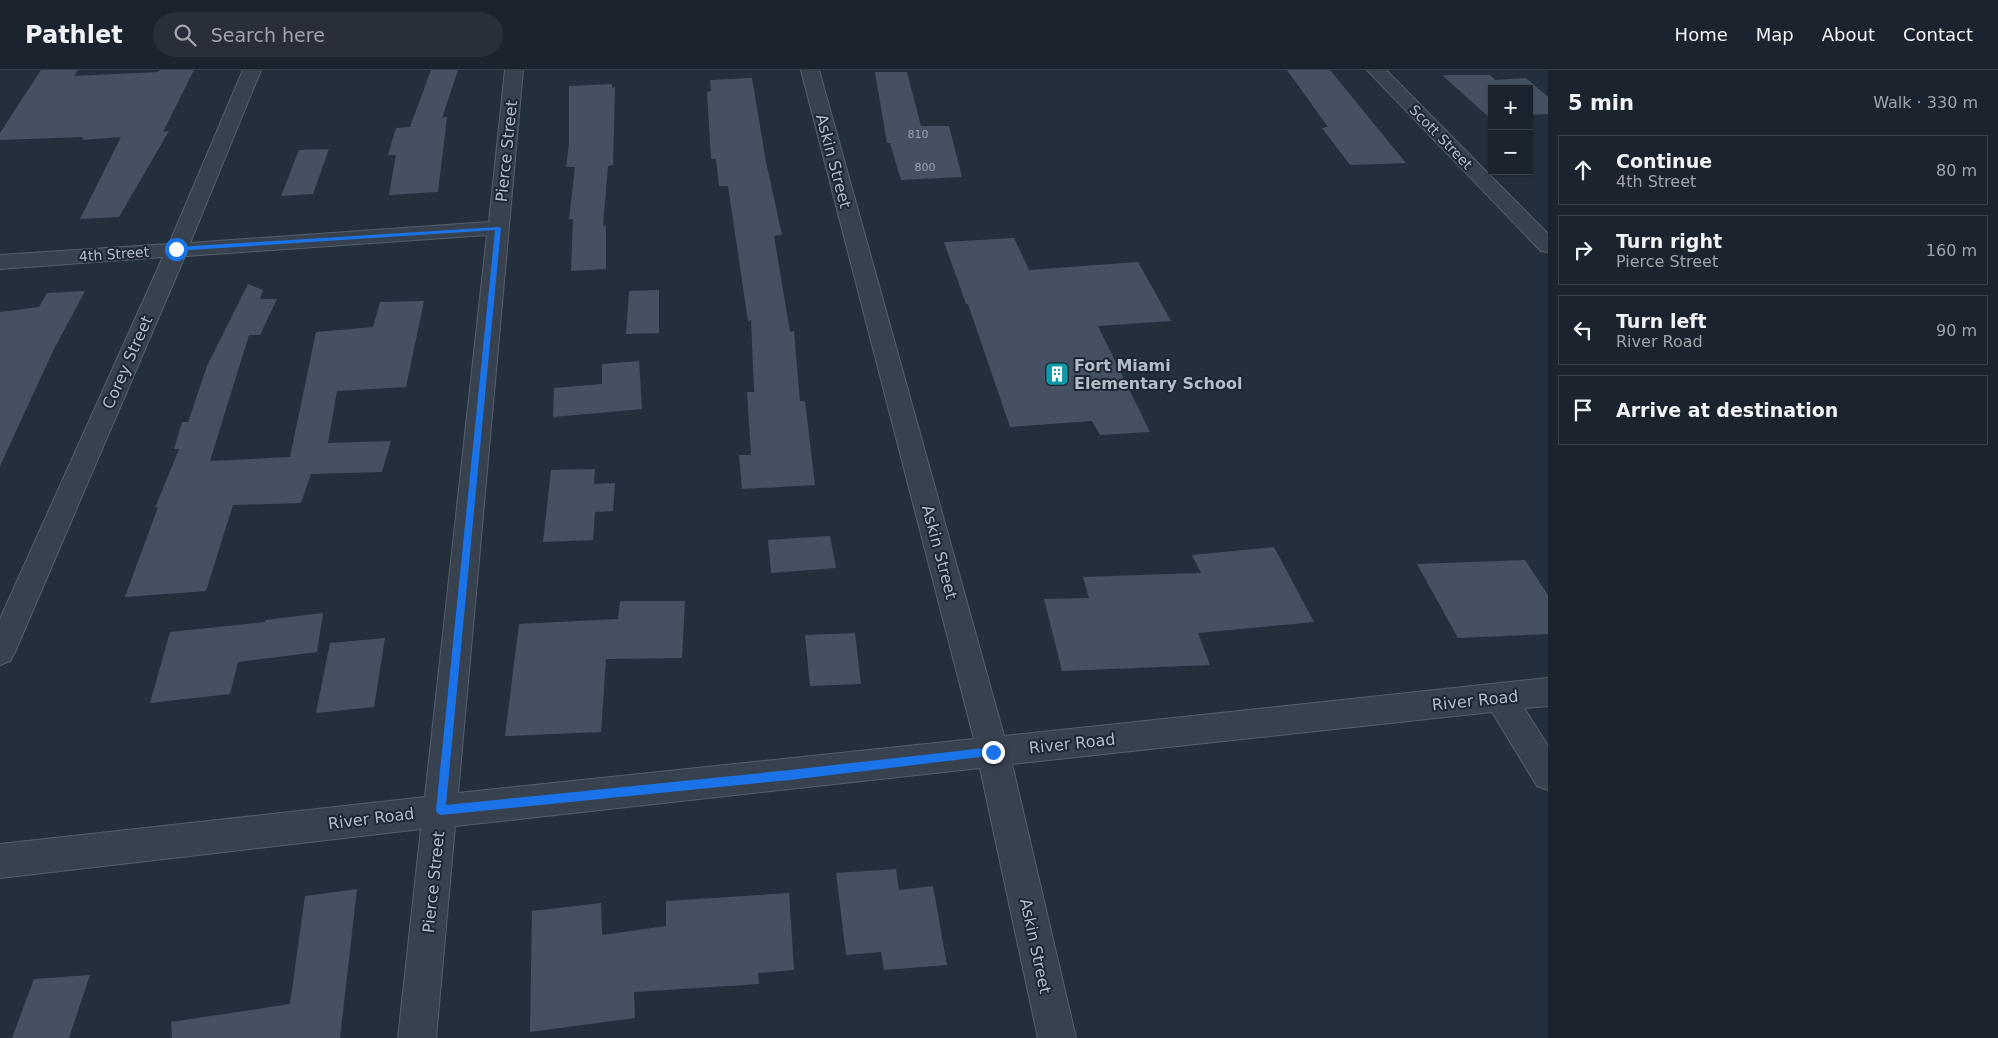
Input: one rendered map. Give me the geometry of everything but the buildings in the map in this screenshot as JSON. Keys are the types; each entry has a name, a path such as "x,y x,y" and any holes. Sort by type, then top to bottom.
{"street":[{"name":"Corey Street","path":"0,652 252,70"},
{"name":"Pierce Street","path":"417,1038 514,70"},
{"name":"Askin Street","path":"810,70 993,752 1057,1038"},
{"name":"Scott Street","path":"1376,70 1548,246"},
{"name":"4th Street","path":"0,262 498,228"},
{"name":"River Road","path":"0,862 441,810 790,775 1548,692"},
{"path":"1500,698 1548,775"}],"place":[{"name":"Fort Miami Elementary School","path":"1057,374"}],"route":[{"path":"176,249 498,228 441,810 790,775 993,752"}]}
